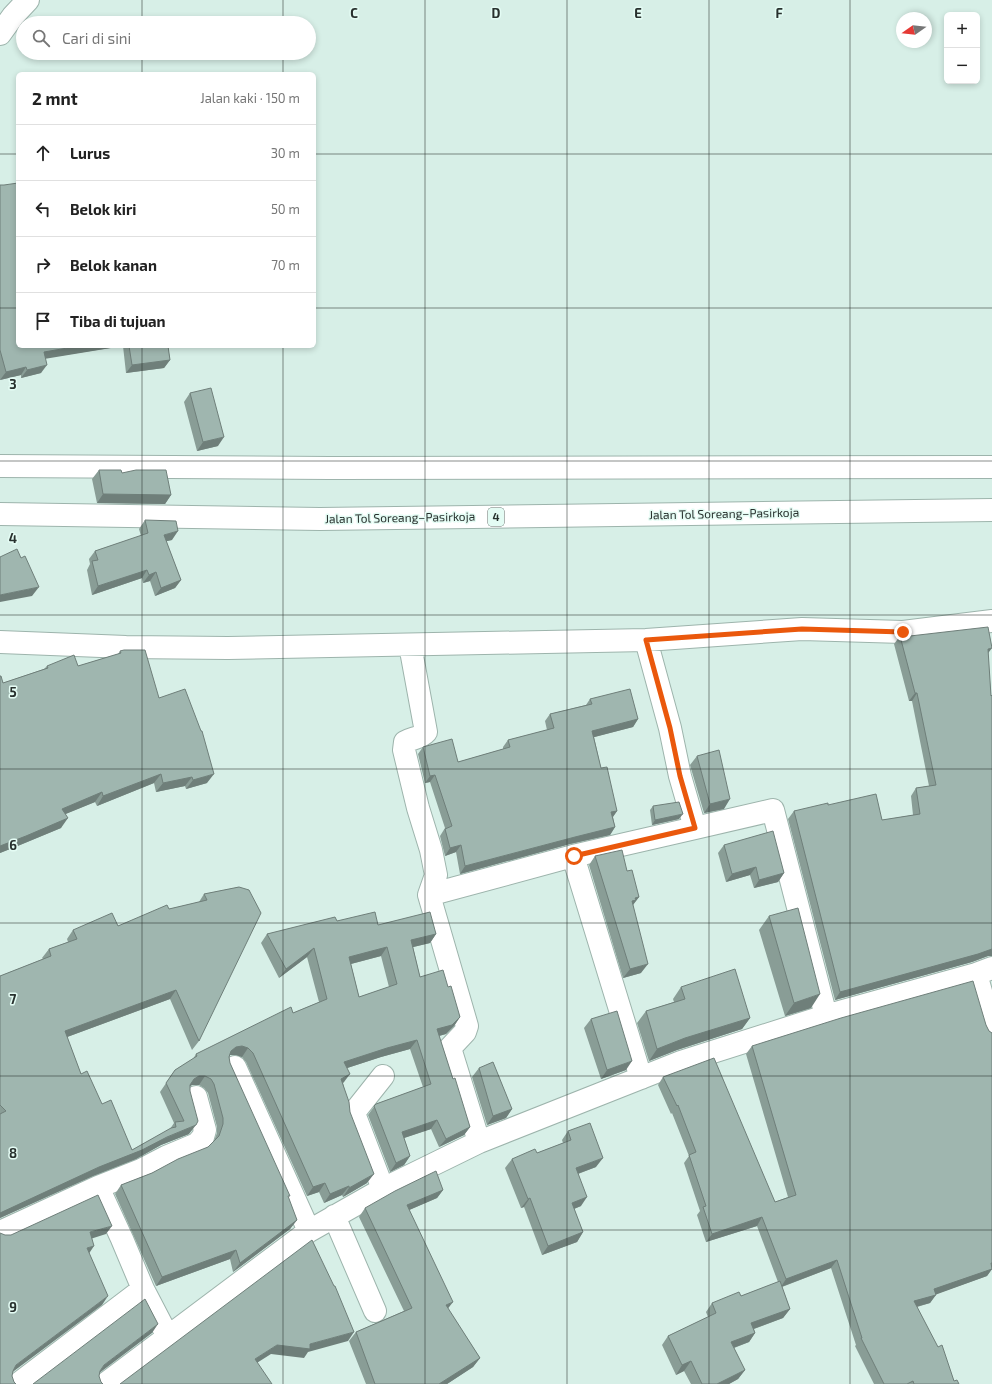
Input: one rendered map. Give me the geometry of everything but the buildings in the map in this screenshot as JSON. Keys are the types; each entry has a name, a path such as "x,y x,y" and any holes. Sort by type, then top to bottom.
{"main road":[{"path":"0,34 13,16 28,0"},
{"path":"0,466 322,468 992,467"},
{"name":"Jalan Tol Soreang–Pasirkoja","path":"0,514 320,519 992,510"},
{"path":"0,642 126,647 228,648 410,645 646,640 802,629 903,632 992,621"},
{"path":"646,640 670,728 680,776 695,828"},
{"path":"410,645 426,732 422,736 405,742 404,750 418,808 431,850 436,875 430,895 467,1026 465,1032 450,1048 479,1142"},
{"path":"430,895 574,856 773,810 826,1016"},
{"path":"574,856 641,1078"},
{"path":"105,1384 309,1231 383,1189 479,1142 681,1062 826,1016 984,971 992,1030"},
{"path":"235,1067 309,1231"},
{"path":"383,1076 356,1110 355,1116 383,1189"},
{"path":"0,1232 197,1144 204,1137 205,1130 196,1097"},
{"path":"98,1187 143,1289 168,1337"},
{"path":"334,1216 376,1311"},
{"path":"18,1384 143,1289"}],"route":[{"path":"574,856 695,828 680,776 670,728 646,640 802,629 903,632"}]}
